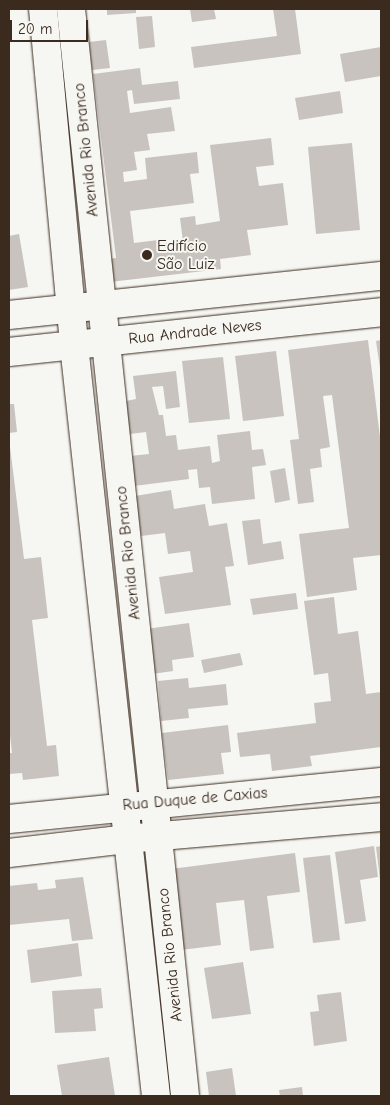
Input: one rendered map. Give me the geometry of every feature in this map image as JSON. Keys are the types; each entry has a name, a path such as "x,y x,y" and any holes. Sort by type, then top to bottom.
{"street":[{"name":"Avenida Rio Branco","path":"43,9 70,307 102,583 122,806 155,1086"},
{"name":"Avenida Rio Branco","path":"71,9 131,581 152,803 184,1085"},
{"path":"51,85 79,81"},
{"path":"9,314 381,276"},
{"path":"221,292 230,328"},
{"name":"Rua Andrade Neves","path":"9,352 381,312"},
{"path":"102,583 131,581"},
{"name":"Rua Duque de Caxias","path":"9,819 152,803 381,782"},
{"name":"Rua Duque de Caxias","path":"9,853 157,836 381,817"},
{"path":"155,1086 184,1085"}],"building":[{"path":"107,9 136,9 136,13 107,15"},
{"path":"190,9 214,9 216,19 192,22"},
{"path":"273,9 295,9 301,54 194,68 191,47 277,36"},
{"path":"152,16 155,47 139,49 136,17"},
{"path":"106,40 110,68 92,70 89,42"},
{"path":"381,47 381,76 345,82 340,54"},
{"path":"140,68 142,85 178,81 180,99 134,104 132,90 127,91 130,113 171,107 175,131 147,134 150,150 134,152 137,170 123,172 124,182 147,179 145,158 197,152 199,173 190,174 194,203 130,211 134,243 166,239 168,252 184,250 180,218 195,216 196,225 220,221 210,145 271,138 274,165 256,167 259,186 283,183 288,225 247,230 251,255 220,259 221,269 110,282 107,259 116,258 93,74"},
{"path":"340,91 343,113 299,120 295,98"},
{"path":"352,143 360,230 316,234 308,147"},
{"path":"19,234 28,287 9,290 9,236"},
{"path":"368,340 381,445 381,555 353,558 357,590 307,597 299,534 349,528 332,395 323,396 330,447 320,449 322,467 310,469 314,502 298,504 290,440 299,439 288,350"},
{"path":"381,340 381,368 380,368 376,341"},
{"path":"276,351 284,416 243,421 235,356"},
{"path":"223,357 230,419 189,423 182,361"},
{"path":"176,371 180,407 166,409 163,386 152,387 159,415 163,415 166,436 176,435 178,450 210,446 212,463 220,461 217,435 250,431 252,450 263,449 266,465 252,467 255,499 212,504 210,487 199,488 197,469 188,470 189,479 134,486 130,456 149,454 146,432 130,434 126,401 136,399 133,376"},
{"path":"9,404 14,404 17,432 9,433"},
{"path":"9,439 24,559 41,557 48,618 32,620 47,746 56,745 59,776 23,780 22,773 9,774 9,753 12,753 9,727"},
{"path":"285,468 290,500 275,503 270,471"},
{"path":"171,490 174,509 205,504 209,526 227,523 234,566 225,567 231,605 165,614 159,577 193,572 190,551 168,554 165,533 141,536 135,496"},
{"path":"260,519 263,544 281,541 284,559 248,565 242,521"},
{"path":"296,593 298,609 253,615 250,599"},
{"path":"334,597 338,634 358,631 366,694 381,692 381,747 310,756 312,766 272,771 270,754 240,757 237,733 316,723 314,703 331,701 328,673 314,675 304,601"},
{"path":"189,623 194,657 172,660 173,671 152,674 146,629"},
{"path":"240,653 243,665 204,673 201,660"},
{"path":"188,678 189,688 226,684 228,705 188,709 189,718 161,721 158,681"},
{"path":"228,725 231,752 221,753 224,774 168,780 162,733"},
{"path":"374,846 378,877 360,880 366,921 345,924 335,852"},
{"path":"381,846 381,880 380,880 376,847"},
{"path":"295,853 300,892 267,896 274,948 250,951 244,900 216,903 221,945 181,950 171,869"},
{"path":"330,855 340,940 313,943 303,858"},
{"path":"83,877 93,939 72,941 69,919 9,925 9,886 37,883 38,890 56,888 55,880"},
{"path":"78,943 82,976 31,983 27,950"},
{"path":"243,962 251,1014 212,1019 204,968"},
{"path":"101,988 103,1008 94,1009 96,1031 55,1033 52,991"},
{"path":"341,992 347,1041 314,1046 310,1012 319,1011 317,995"},
{"path":"109,1057 115,1096 62,1096 57,1065"},
{"path":"232,1068 236,1096 209,1096 206,1072"},
{"path":"302,1087 303,1096 280,1096 279,1090"}],"place":[{"name":"Edifício São Luiz","path":"147,255"}]}
